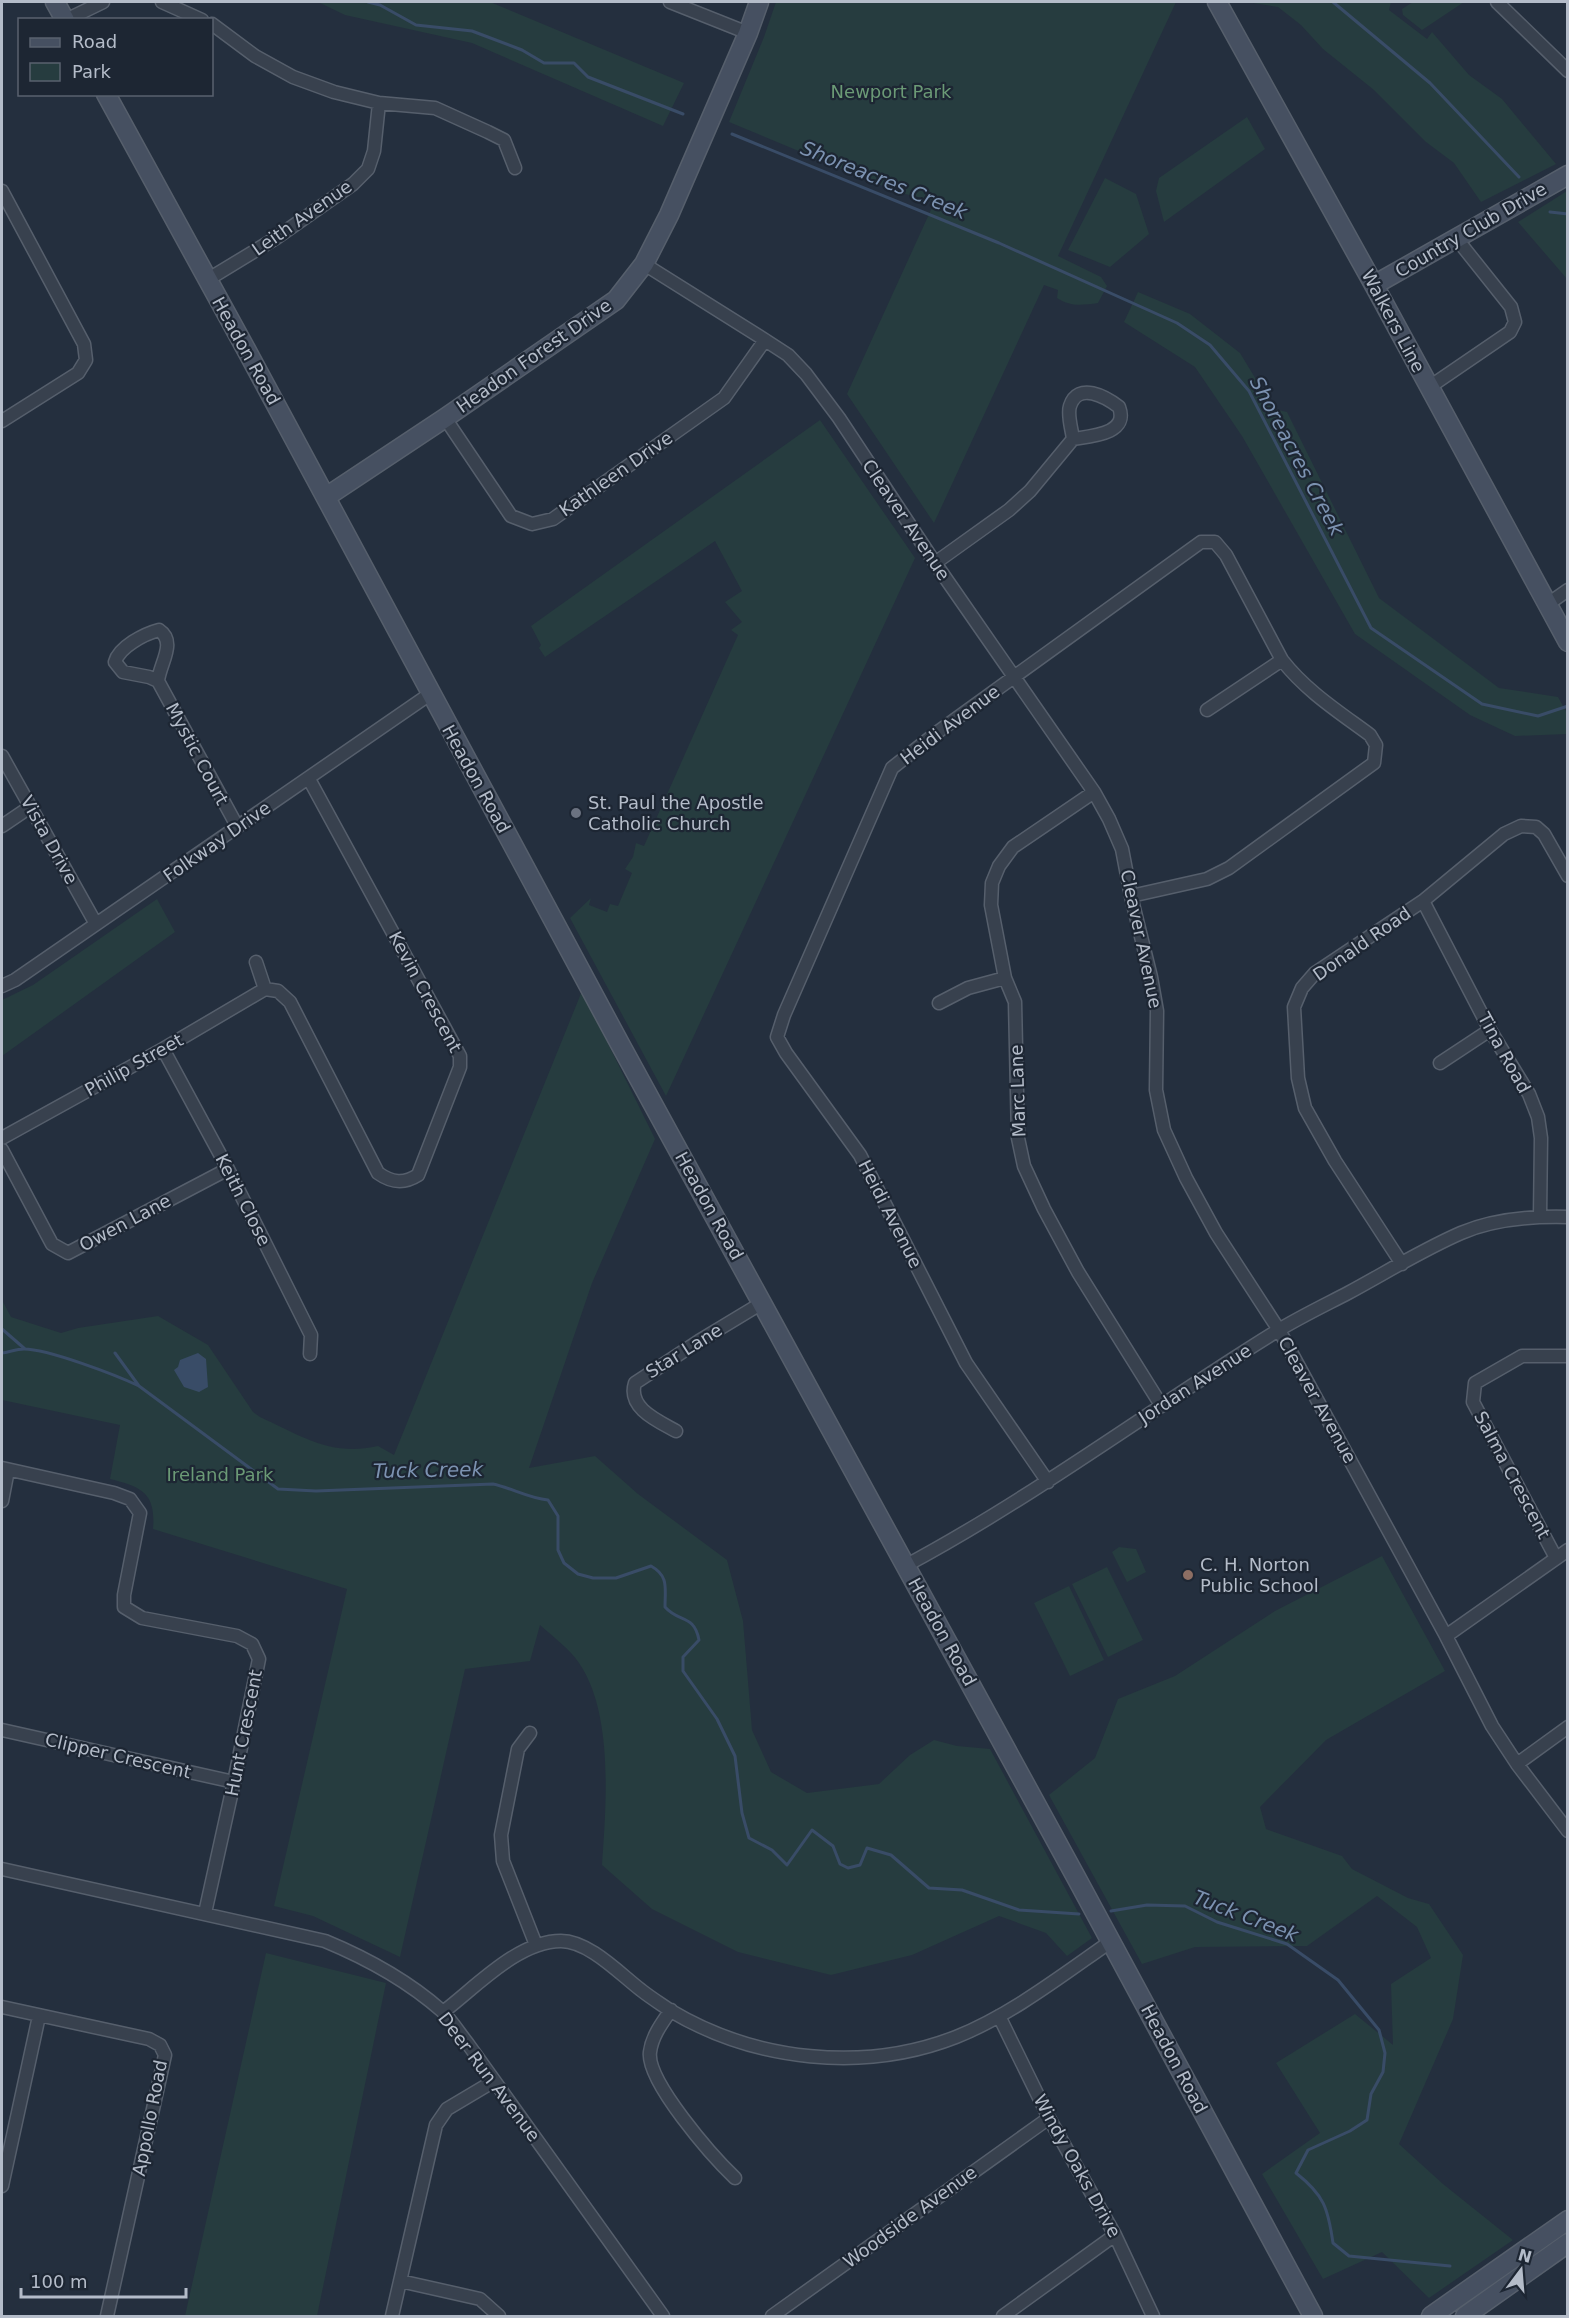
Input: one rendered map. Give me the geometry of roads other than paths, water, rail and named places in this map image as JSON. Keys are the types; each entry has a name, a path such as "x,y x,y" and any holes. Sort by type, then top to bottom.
{"street":[{"path":"55,2 65,18"},
{"path":"70,18 103,2"},
{"path":"162,2 198,18"},
{"path":"670,2 748,33"},
{"name":"Headon Forest Drive","path":"326,497 616,300 644,264 669,215 748,33 759,2"},
{"name":"Walkers Line","path":"1217,2 1568,642"},
{"path":"1497,2 1568,71"},
{"path":"213,25 255,56 293,77 334,92 379,102 435,108 488,132 504,140 515,168"},
{"name":"Headon Road","path":"107,96 1313,2316"},
{"name":"Leith Avenue","path":"207,280 276,238 352,184 369,169 374,151 379,102"},
{"name":"Country Club Drive","path":"1374,285 1568,175"},
{"path":"2,191 84,344 86,360 78,373 2,421"},
{"path":"1428,388 1510,332 1515,322 1511,307 1456,238"},
{"name":"Cleaver Avenue","path":"644,264 788,355 825,398 1013,678 1094,792 1122,849 1157,1011 1156,1090 1164,1130 1186,1178 1216,1233 1279,1330 1446,1636 1492,1726 1517,1764 1568,1831"},
{"name":"Kathleen Drive","path":"445,418 511,516 532,524 553,519 724,398 765,340"},
{"path":"935,563 1016,504 1030,491 1073,439 1113,430 1120,423 1122,415 1119,407 1092,392 1083,393 1075,398 1070,406 1073,439"},
{"name":"Heidi Avenue","path":"1048,1482 966,1363 860,1155 786,1053 777,1037 784,1014 892,768 939,731 1201,542 1215,542 1227,555 1282,660 1312,692 1370,735 1376,745 1374,763 1229,868 1207,879 1131,896"},
{"path":"1548,604 1568,590"},
{"name":"Mystic Court","path":"158,681 123,672 116,662 117,656 123,650 150,632 159,630 166,634 168,642 158,681 237,826"},
{"path":"1207,710 1282,660"},
{"name":"Folkway Drive","path":"2,986 15,980 430,694"},
{"name":"Vista Drive","path":"2,756 96,924"},
{"name":"Kevin Crescent","path":"265,989 278,992 290,1002 378,1173 389,1181 408,1182 418,1175 460,1067 460,1056 309,779"},
{"name":"Marc Lane","path":"1094,792 1013,847 999,866 993,883 991,905 1005,978 1015,1002 1018,1138 1024,1166 1078,1272 1161,1406"},
{"path":"2,826 30,807"},
{"name":"Donald Road","path":"1402,1264 1335,1161 1305,1108 1298,1078 1294,1007 1302,988 1315,973 1423,901 1504,834 1521,826 1536,826 1544,834 1568,876"},
{"name":"Tina Road","path":"1423,901 1490,1030 1529,1094 1538,1117 1541,1138 1540,1216"},
{"path":"256,962 265,989"},
{"path":"939,1003 968,988 1005,978"},
{"name":"Philip Street","path":"2,1138 164,1049 265,989"},
{"path":"1440,1063 1490,1030"},
{"name":"Keith Close","path":"164,1049 228,1169 311,1335 310,1354"},
{"name":"Owen Lane","path":"2,1150 52,1244 68,1253 228,1169"},
{"name":"Jordan Avenue","path":"905,1566 952,1541 1048,1482 1279,1330 1402,1264 1461,1233 1488,1224 1540,1216 1568,1216"},
{"name":"Star Lane","path":"676,1431 641,1408 634,1395 635,1383 762,1303"},
{"name":"Salma Crescent","path":"1556,1558 1473,1402 1475,1383 1522,1356 1568,1356"},
{"path":"2,1501 5,1469"},
{"name":"Hunt Crescent","path":"5,1469 114,1493 130,1499 140,1513 124,1595 124,1607 142,1618 237,1636 252,1644 259,1659 205,1913"},
{"path":"1446,1636 1568,1550"},
{"path":"1517,1764 1568,1727"},
{"name":"Clipper Crescent","path":"2,1730 234,1782"},
{"path":"530,1733 518,1749 501,1835 503,1861 536,1945"},
{"name":"Deer Run Avenue","path":"2,1869 325,1941 369,1960 409,1986 443,2012 663,2316"},
{"path":"443,2012 519,1953 536,1945 563,1941 595,1952 642,1991 671,2010 701,2027 741,2043 785,2053 830,2058 875,2057 955,2037 999,2016 1110,1942"},
{"name":"Appollo Road","path":"2,2007 149,2039 160,2045 165,2055 107,2316"},
{"path":"671,2010 653,2037 649,2054 652,2067 682,2117 720,2164 735,2178"},
{"path":"2,2186 39,2016"},
{"name":"Windy Oaks Drive","path":"999,2016 1049,2118 1115,2235 1153,2316"},
{"path":"392,2316 436,2125 447,2109 494,2081"},
{"name":"Woodside Avenue","path":"772,2316 1049,2118"},
{"path":"1431,2316 1568,2220"},
{"path":"1003,2316 1115,2235"},
{"path":"1466,2316 1568,2243"},
{"path":"400,2281 480,2299 499,2316"}],"water":[{"path":"198,1353 206,1359 208,1387 199,1392 184,1387 174,1370 178,1367 180,1360"}],"waterway":[{"name":"Shoreacres Creek","path":"368,2 380,5 416,25 472,31 522,50 544,63 574,63 588,77 683,114"},
{"name":"Shoreacres Creek","path":"1333,2 1430,83 1519,177"},
{"name":"Shoreacres Creek","path":"732,134 999,243 1177,323 1210,345 1249,391 1371,628 1482,704 1538,716 1568,706"},
{"name":"Shoreacres Creek","path":"1550,212 1568,214"},
{"name":"Tuck Creek","path":"2,1329 25,1349"},
{"name":"Tuck Creek","path":"2,1353 19,1349 49,1353 99,1369 139,1386 278,1489 316,1491 493,1484 548,1500 558,1516 558,1550 564,1563 578,1574 593,1578 616,1578 651,1566 661,1574 665,1583 665,1607 694,1626 699,1640 683,1657 683,1671 717,1719 735,1756 742,1813 749,1838 772,1850 787,1865 812,1830 833,1846 840,1864 848,1868 860,1865 867,1848 891,1855 929,1888 962,1890 1019,1910 1079,1914"},
{"name":"Tuck Creek","path":"115,1353 139,1386"},
{"name":"Tuck Creek","path":"1111,1911 1147,1905 1185,1906 1217,1922 1287,1944 1338,1980 1379,2030 1385,2053 1383,2072 1371,2094 1367,2120 1350,2131 1308,2150 1296,2173 1319,2196 1329,2220 1333,2243 1349,2256 1450,2266"}],"place":[{"name":"St. Paul the Apostle Catholic Church","path":"576,813"},
{"name":"C. H. Norton Public School","path":"1188,1575"}],"park label":[{"name":"Newport Park","path":"891,92"},
{"name":"Ireland Park","path":"220,1475"}]}
